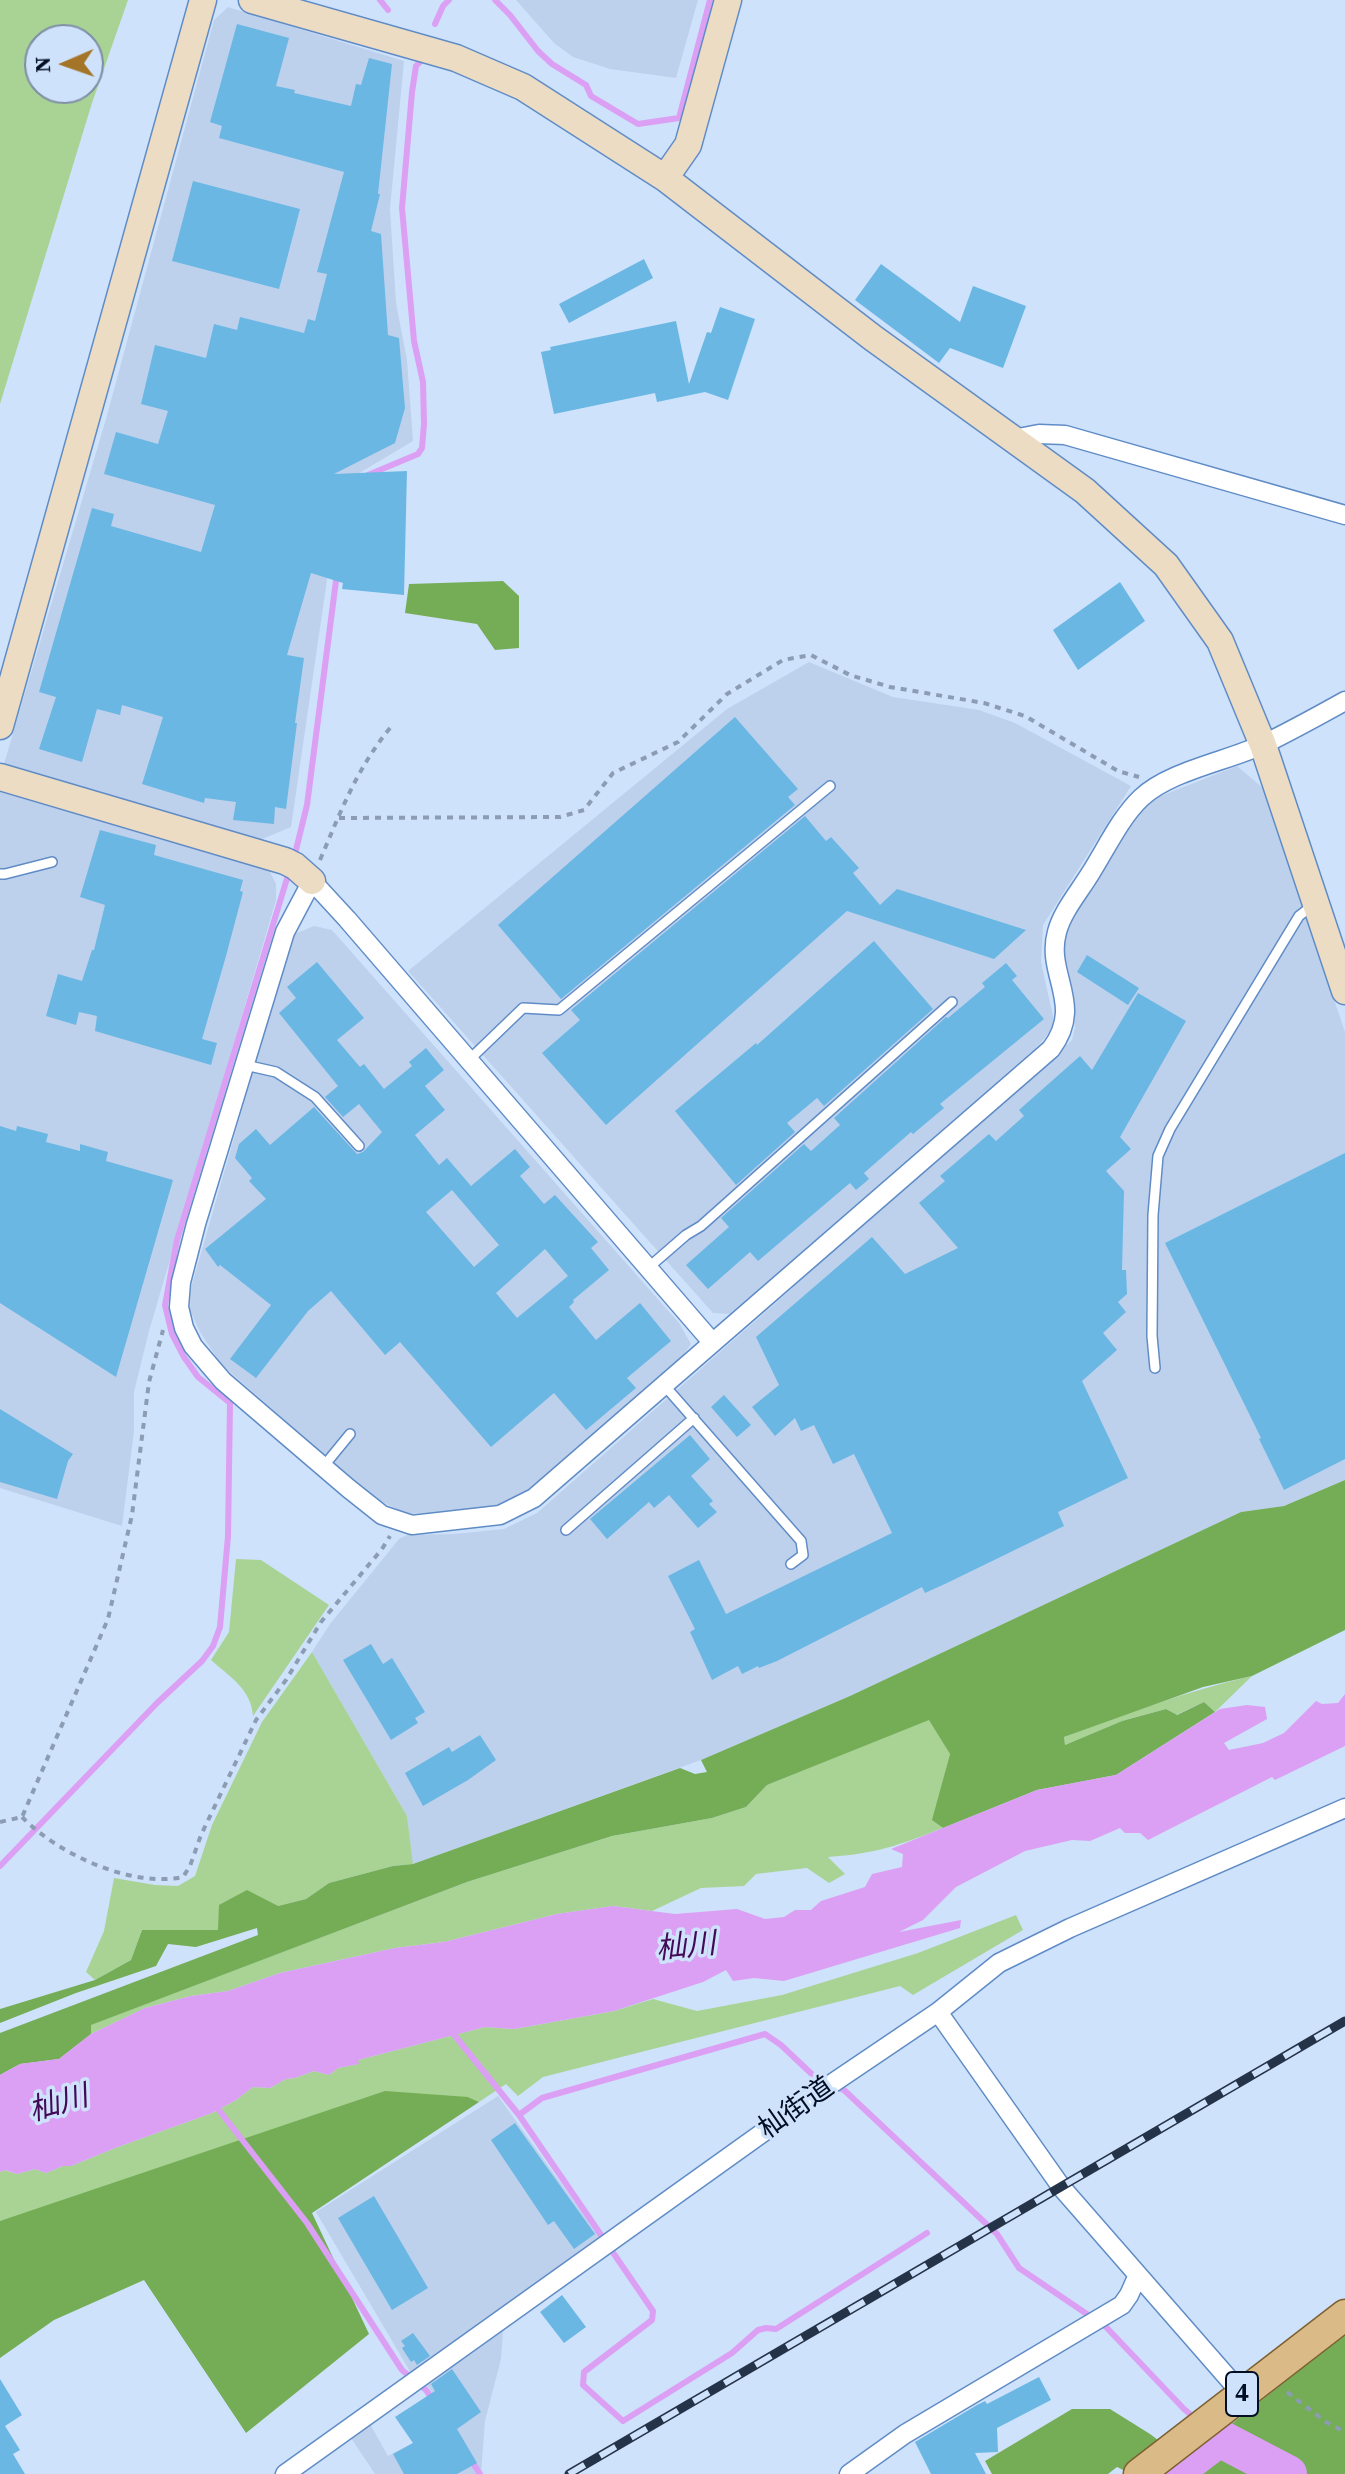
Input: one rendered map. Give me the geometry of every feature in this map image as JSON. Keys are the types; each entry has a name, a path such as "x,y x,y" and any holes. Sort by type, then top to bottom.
{"main road":[{"name":"4","path":"1139,2474 1345,2315"}],"street":[{"path":"0,726 203,0"},
{"path":"252,0 456,58 523,87 665,178 873,338 1085,491 1166,565 1220,641 1263,745 1345,991"},
{"path":"665,178 688,145 728,0"},
{"path":"1013,439 1039,434 1065,435 1345,515"},
{"path":"297,869 285,932 181,1282 179,1307 184,1328 193,1346 223,1381 382,1515 412,1525 500,1515 534,1498 605,1438 1051,1049 1065,1026 1055,954 1056,932 1140,798 1159,784 1263,745 1345,701"},
{"path":"0,777 297,869 469,1060 712,1342"},
{"name":"杣街道","path":"285,2474 821,2091 938,2012 999,1963 1070,1928 1345,1808"},
{"path":"938,2012 1062,2188 1242,2394"},
{"path":"849,2474 905,2434 1122,2305 1138,2275"}],"lane":[{"path":"469,1060 523,1008 559,1010 830,786"},
{"path":"0,874 52,862"},
{"path":"1155,1368 1152,1246 1158,1156 1170,1129 1275,954 1299,916 1315,904"},
{"path":"648,1268 701,1226 952,1002"},
{"path":"245,1065 276,1072 315,1097 359,1146"},
{"path":"664,1385 801,1541 803,1555 791,1564"},
{"path":"566,1530 694,1418"},
{"path":"323,1467 350,1434"}],"path":[{"path":"339,818 560,817 584,810 613,773 678,742 727,694 783,660 811,655 850,675 890,687 984,703 1025,716 1118,771 1159,784"},
{"path":"328,842 353,784 371,752 390,728"},
{"path":"22,1817 108,1619 132,1515 149,1382 163,1329"},
{"path":"22,1817 38,1833 103,1868 141,1877 168,1880 183,1877 256,1720 286,1680 321,1622 382,1549 400,1520"},
{"path":"0,1822 22,1817"},
{"path":"1268,2373 1284,2390 1326,2422 1345,2432"}],"shaded area":[{"path":"516,0 698,0 676,78 610,69 573,57 554,43"},
{"path":"228,7 404,61 390,209 396,303 407,360 413,441 341,484 291,827 260,840 4,764 106,419 214,20"},
{"path":"809,662 893,697 979,710 1015,723 1131,786 1043,925 1041,962 1055,1025 1039,1045 730,1314 713,1313 408,971 727,709"},
{"path":"1237,766 1263,788 1345,1032 1345,1480 1284,1506 1241,1512 850,1696 701,1760 413,1864 407,1816 312,1652 330,1624 399,1539 407,1535 504,1529 537,1513 787,1293 941,1152 1065,1047 1072,1040 1075,1028 1073,1000 1065,969 1065,932 1143,803"},
{"path":"0,792 268,868 276,884 276,900 149,1331 134,1392 134,1431 122,1526 0,1488"},
{"path":"314,926 332,930 679,1323 691,1344 682,1357 525,1492 486,1511 408,1514 372,1497 221,1364 190,1310 191,1288 292,935"},
{"path":"498,2096 601,2239 411,2373 316,2212"},
{"path":"503,2331 501,2359 485,2421 481,2474 375,2474 351,2438 370,2424 388,2456 452,2422 427,2385"}],"green space":[{"path":"0,0 128,0 104,69 104,24 24,24 24,104 92,104 0,404"},
{"path":"503,581 519,596 519,648 495,650 477,624 405,613 409,584"},
{"path":"1345,1480 1345,1630 1252,1676 1203,1687 1064,1737 1065,1745 1122,1721 1166,1709 1177,1715 1204,1702 1215,1712 1116,1775 1037,1790 943,1828 932,1820 950,1754 929,1720 767,1785 746,1807 712,1818 612,1836 467,1882 91,2025 91,2034 59,2059 20,2064 0,2075 0,2033 258,1935 257,1928 196,1947 168,1944 156,1966 0,2023 0,2009 95,1980 131,1960 142,1930 218,1930 219,1905 247,1890 278,1906 306,1899 329,1883 393,1866 413,1864 680,1768 695,1774 707,1772 701,1760 850,1696 1241,1512 1284,1506"},
{"path":"236,1559 261,1560 329,1605 253,1716 244,1691 211,1660 229,1632"},
{"path":"312,1652 407,1816 413,1864 393,1866 329,1883 306,1899 278,1906 219,1930 142,1930 131,1960 95,1980 86,1972 104,1931 114,1878 178,1886 195,1876 212,1825 262,1722"},
{"path":"1252,1676 1215,1712 1204,1702 1176,1715 1166,1709 1122,1721 1065,1745 1064,1737 1110,1720"},
{"path":"930,1719 950,1754 933,1820 943,1828 887,1848 828,1857 845,1874 829,1883 807,1868 756,1874 744,1886 701,1888 652,1911 613,1906 557,1914 444,1942 395,1948 280,1973 228,1991 191,1996 145,2008 91,2034 90,2025 467,1882 612,1836 712,1818 746,1807 767,1785"},
{"path":"1016,1915 1023,1930 913,1995 900,1986 543,2077 518,2096 506,2084 479,2102 468,2097 0,2221 0,2172 4,2170 17,2174 35,2169 46,2173 71,2166 212,2113 253,2087 270,2088 286,2079 314,2071 329,2075 338,2068 358,2064 358,2060 485,2027 514,2029 614,2011 653,1999 697,2011 782,1995 918,1953"},
{"path":"385,2091 468,2097 479,2102 312,2213 369,2334 246,2433 144,2280 54,2320 0,2358 0,2221"},
{"path":"1345,2334 1345,2474 1132,2474 1117,2467 1108,2474 992,2474 985,2461 1072,2409 1110,2409 1178,2455 1225,2429"}],"water":[{"name":"杣川","path":"1345,1694 1345,1746 1275,1780 1272,1777 1148,1840 1140,1833 1125,1833 1120,1828 1090,1841 1072,1840 1025,1851 956,1887 923,1920 899,1932 961,1920 960,1928 784,1981 754,1978 733,1981 726,1970 703,1982 614,2011 514,2029 485,2027 358,2060 359,2064 338,2068 329,2075 314,2071 286,2079 270,2088 253,2087 212,2113 71,2166 46,2173 35,2169 17,2174 5,2170 0,2172 0,2075 20,2064 59,2059 91,2034 145,2008 191,1996 228,1991 280,1973 395,1948 444,1942 557,1914 613,1906 675,1914 737,1909 765,1919 784,1917 795,1910 811,1910 821,1901 865,1887 872,1874 902,1867 903,1854 891,1849 1037,1790 1116,1775 1220,1709 1247,1705 1265,1707 1267,1719 1224,1743 1229,1750 1263,1743 1284,1733 1316,1701 1322,1704 1338,1703"}],"building":[{"path":"237,24 289,38 276,86 295,90 294,93 351,106 356,84 361,85 369,58 392,64 380,194 371,231 381,234 388,335 399,338 405,408 395,443 334,474 407,471 404,595 342,589 343,583 311,573 287,655 304,658 286,809 275,807 274,824 233,820 236,802 205,798 204,803 142,784 163,717 122,705 120,715 97,709 82,762 39,749 56,697 39,692 92,508 114,514 111,526 201,552 215,505 104,474 116,432 158,444 168,411 141,404 155,345 206,358 214,324 237,330 240,317 304,333 308,319 315,321 327,274 317,272 344,172 219,138 222,126 210,122"},
{"path":"193,181 300,209 279,289 172,261"},
{"path":"644,259 653,278 569,323 559,304"},
{"path":"881,264 960,322 973,286 1026,306 1003,368 950,348 939,363 855,300"},
{"path":"720,307 755,319 728,400 705,392 657,402 655,393 554,414 541,352 551,350 550,347 676,321 689,384 707,332 711,333"},
{"path":"1120,582 1145,621 1078,670 1053,630"},
{"path":"735,717 798,789 788,797 795,805 561,999 498,925"},
{"path":"805,816 826,841 831,837 859,868 853,873 880,905 897,889 1026,930 994,959 847,911 606,1125 542,1053 580,1020 571,1010"},
{"path":"100,830 156,845 154,855 243,880 240,891 243,892 202,1039 217,1043 211,1065 95,1031 97,1016 79,1012 76,1025 46,1016 58,974 82,981 94,950 105,905 80,897"},
{"path":"874,941 933,1009 824,1106 817,1098 787,1123 795,1132 736,1185 675,1111 757,1045"},
{"path":"1087,955 1139,988 1128,1005 1077,972"},
{"path":"317,962 364,1018 337,1040 360,1067 364,1064 384,1089 412,1066 409,1062 426,1048 444,1070 425,1086 445,1110 415,1135 439,1165 447,1158 471,1186 515,1149 530,1167 520,1176 544,1204 555,1195 598,1242 591,1248 609,1270 573,1300 569,1307 596,1340 640,1303 671,1341 627,1378 636,1388 586,1430 554,1393 491,1447 400,1342 385,1355 331,1291 308,1311 256,1378 230,1359 271,1305 220,1265 218,1267 205,1249 266,1199 249,1181 252,1178 235,1158 239,1144 256,1129 270,1145 314,1107 357,1154 363,1152 382,1132 359,1104 343,1117 325,1097 338,1086 279,1013 296,998 287,987","holes":["452,1190 499,1245 474,1267 426,1212","545,1249 568,1276 517,1318 496,1293"]},
{"path":"1006,963 1017,976 1012,980 1044,1019 940,1104 944,1108 864,1173 869,1179 856,1190 850,1183 758,1261 750,1252 708,1289 686,1265 729,1227 721,1218 804,1144 811,1151 840,1125 834,1118 946,1017 985,987 982,983"},
{"path":"1138,993 1186,1021 1120,1137 1131,1149 1106,1171 1124,1191 1122,1270 1126,1270 1127,1294 1118,1302 1126,1312 1103,1333 1117,1350 1082,1381 1128,1478 1058,1512 1064,1526 947,1583 925,1593 922,1587 777,1661 742,1674 738,1666 712,1680 690,1632 695,1629 668,1576 699,1560 726,1614 892,1533 854,1454 833,1464 814,1425 801,1431 795,1418 775,1436 752,1407 779,1385 756,1337 872,1237 905,1274 958,1248 919,1203 945,1181 940,1176 989,1134 996,1141 1024,1116 1019,1110 1080,1056 1092,1070"},
{"path":"0,1126 16,1131 17,1126 48,1134 46,1142 80,1151 80,1144 108,1152 106,1161 173,1180 116,1377 0,1303"},
{"path":"1345,1153 1345,1459 1284,1490 1165,1243"},
{"path":"724,1395 751,1425 737,1437 711,1407"},
{"path":"0,1409 73,1454 57,1499 0,1482"},
{"path":"690,1435 710,1459 691,1476 713,1501 709,1504 717,1512 698,1528 669,1495 654,1508 649,1502 607,1539 590,1519"},
{"path":"371,1644 383,1664 392,1658 425,1712 415,1718 418,1723 391,1740 343,1660"},
{"path":"480,1735 496,1760 423,1806 405,1773 449,1747 452,1752"},
{"path":"515,2123 595,2234 574,2249 554,2221 548,2225 491,2140"},
{"path":"374,2196 428,2288 392,2310 338,2218"},
{"path":"562,2295 586,2327 564,2343 540,2312"},
{"path":"413,2333 430,2356 417,2365 414,2360 411,2362 401,2341"},
{"path":"452,2369 481,2412 457,2429 477,2463 457,2474 404,2474 393,2454 413,2443 395,2417 435,2391 431,2384"},
{"path":"1039,2377 1051,2400 997,2428 998,2452 975,2453 986,2474 931,2474 915,2442 977,2405 985,2401 987,2404"},
{"path":"0,2379 22,2415 5,2426 20,2450 13,2454 25,2474 0,2474"}],"waterway":[{"path":"380,0 388,10"},
{"path":"435,24 449,0"},
{"path":"495,0 552,64 586,85 591,96 638,124 679,118 710,0"},
{"path":"368,475 418,454 422,448 423,382 414,341 402,208 412,92 416,66 421,61"},
{"path":"294,858 307,805 337,573"},
{"path":"0,1866 157,1703 202,1661 213,1646 220,1627 228,1536 230,1403 198,1377 184,1357 172,1334 165,1305 177,1240 289,872"},
{"path":"451,2031 519,2115 653,2311 652,2320 584,2372 583,2385 623,2421 732,2353 758,2330 776,2329 927,2233"},
{"path":"519,2115 542,2098 765,2034 817,2079 844,2090 997,2234 1019,2268 1106,2327 1197,2420"},
{"path":"215,2105 307,2223 402,2370 433,2400"},
{"path":"1172,2474 1219,2438 1288,2474"},
{"path":"471,2460 480,2474"}],"railway":[{"path":"569,2474 1345,2021"}]}
